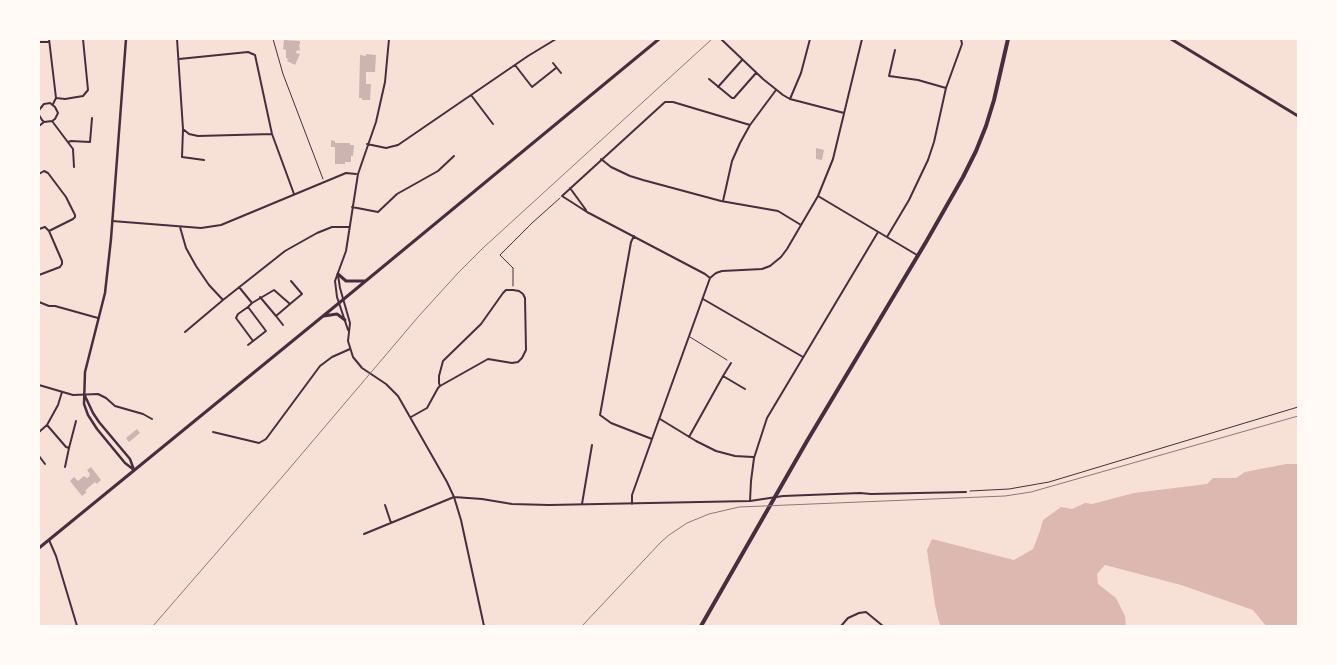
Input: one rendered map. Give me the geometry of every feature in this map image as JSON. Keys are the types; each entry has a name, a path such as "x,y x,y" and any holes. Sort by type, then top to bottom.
{"main road":[{"path":"39,548 659,39"},
{"path":"701,626 963,177 976,151 994,100 1008,39"},
{"path":"1171,39 1298,116"},
{"path":"338,274 346,281 366,281"},
{"path":"323,316 337,314 345,320"}],"street":[{"path":"56,98 65,99 83,96 88,90 83,39"},
{"path":"126,39 112,221 104,293 85,372 84,404 93,423 125,463 134,470"},
{"path":"177,39 183,129 182,157 204,160"},
{"path":"349,332 339,303 335,281 346,251 358,174 376,122 385,82 389,39"},
{"path":"367,144 386,148 398,145 556,39"},
{"path":"721,39 756,73 790,99 844,113"},
{"path":"790,99 801,73 810,39"},
{"path":"632,504 632,495 710,278 722,271 762,269 770,266 781,258 787,249 818,196 833,159 862,39"},
{"path":"887,237 909,200 928,160 937,133 946,88 962,44 960,39"},
{"path":"39,42 49,40 56,98 53,104"},
{"path":"895,50 889,76 918,80 946,88"},
{"path":"179,59 248,52 254,54 272,134 294,194"},
{"path":"718,86 742,60"},
{"path":"552,63 561,73"},
{"path":"515,65 532,87 556,68"},
{"path":"709,78 731,98 734,98 756,73"},
{"path":"723,201 732,161 740,143 750,125 776,90"},
{"path":"471,95 493,124"},
{"path":"710,278 587,212 562,196 666,102 673,102 750,125"},
{"path":"39,110 47,103 53,104 58,113 55,119 44,122 39,126"},
{"path":"39,115 44,122"},
{"path":"68,142 71,140 90,142 92,118"},
{"path":"52,121 73,149 74,167"},
{"path":"183,129 189,134 198,136 272,134"},
{"path":"352,207 378,212 397,194 438,171 454,156"},
{"path":"601,160 630,176 723,201 778,211 801,225"},
{"path":"39,174 48,173 66,197 75,215 75,218 49,232"},
{"path":"112,221 201,228 222,225 346,173 358,174"},
{"path":"570,188 587,212"},
{"path":"818,196 918,255"},
{"path":"39,224 40,228 45,227 49,232 62,264 60,267 39,275"},
{"path":"180,227 186,248 196,266 209,285 223,300"},
{"path":"185,332 285,251 332,227 349,227"},
{"path":"750,501 754,458 767,418 878,232"},
{"path":"634,236 631,242 600,415 611,423 652,439"},
{"path":"338,274 350,323 348,342 353,357 398,396 454,497 461,520 484,626"},
{"path":"276,316 302,294 291,281"},
{"path":"239,287 252,303"},
{"path":"253,341 236,318 238,314 260,297 274,290 290,304"},
{"path":"410,417 428,408 440,386 488,359 512,363 518,362 522,358 526,350 525,298 519,291 506,290 481,324 443,361 439,376 440,386"},
{"path":"260,297 283,325"},
{"path":"703,300 803,358"},
{"path":"39,302 98,318"},
{"path":"248,307 266,331 248,345"},
{"path":"213,432 259,443 266,439 320,366 332,357 350,349"},
{"path":"689,437 731,363"},
{"path":"723,376 745,389"},
{"path":"39,385 73,395 95,394 103,396 115,406 143,414 152,419"},
{"path":"39,432 48,425 62,392"},
{"path":"84,395 93,413 130,459 134,470"},
{"path":"660,419 716,451 754,458"},
{"path":"65,467 76,421"},
{"path":"48,425 66,447 70,448"},
{"path":"582,504 592,445"},
{"path":"39,456 45,464"},
{"path":"364,534 454,497 512,504 549,505 750,501 784,496 860,493 966,492"},
{"path":"385,505 391,523"},
{"path":"49,540 56,556 77,626"},
{"path":"841,626 848,618 866,612 883,626"}],"lane":[{"path":"689,337 727,360"}],"path":[{"path":"273,39 283,74 323,178"},
{"path":"513,290 513,268 500,255 532,222 562,196"},
{"path":"966,492 1009,489 1049,482 1298,407"}],"shaded area":[{"path":"1286,464 1298,464 1298,626 1266,626 1253,610 1181,585 1105,565 1097,574 1098,584 1116,598 1125,616 1126,626 940,626 927,550 932,539 1014,560 1033,549 1043,520 1061,507 1072,509 1085,503 1092,504 1134,493 1207,484 1213,478 1236,478 1245,472"}],"building":[{"path":"284,40 300,41 300,51 297,50 296,53 300,54 295,65 287,61 286,50 283,49"},
{"path":"366,54 376,55 375,72 366,72 366,84 371,84 370,100 362,100 362,98 359,98 360,55 366,56"},
{"path":"331,140 335,141 335,143 350,143 350,145 354,145 351,162 335,164 335,147 331,147"},
{"path":"816,148 824,150 822,160 816,159"},
{"path":"137,429 140,433 129,442 126,438"},
{"path":"91,467 101,480 89,487 82,496 70,481 74,477 78,481 84,476 87,478 90,476 87,470"}],"railway":[{"path":"153,626 418,317 458,273 712,39"},
{"path":"582,626 661,542 687,523 709,514 739,507 1005,496 1031,492 1298,416"}]}
